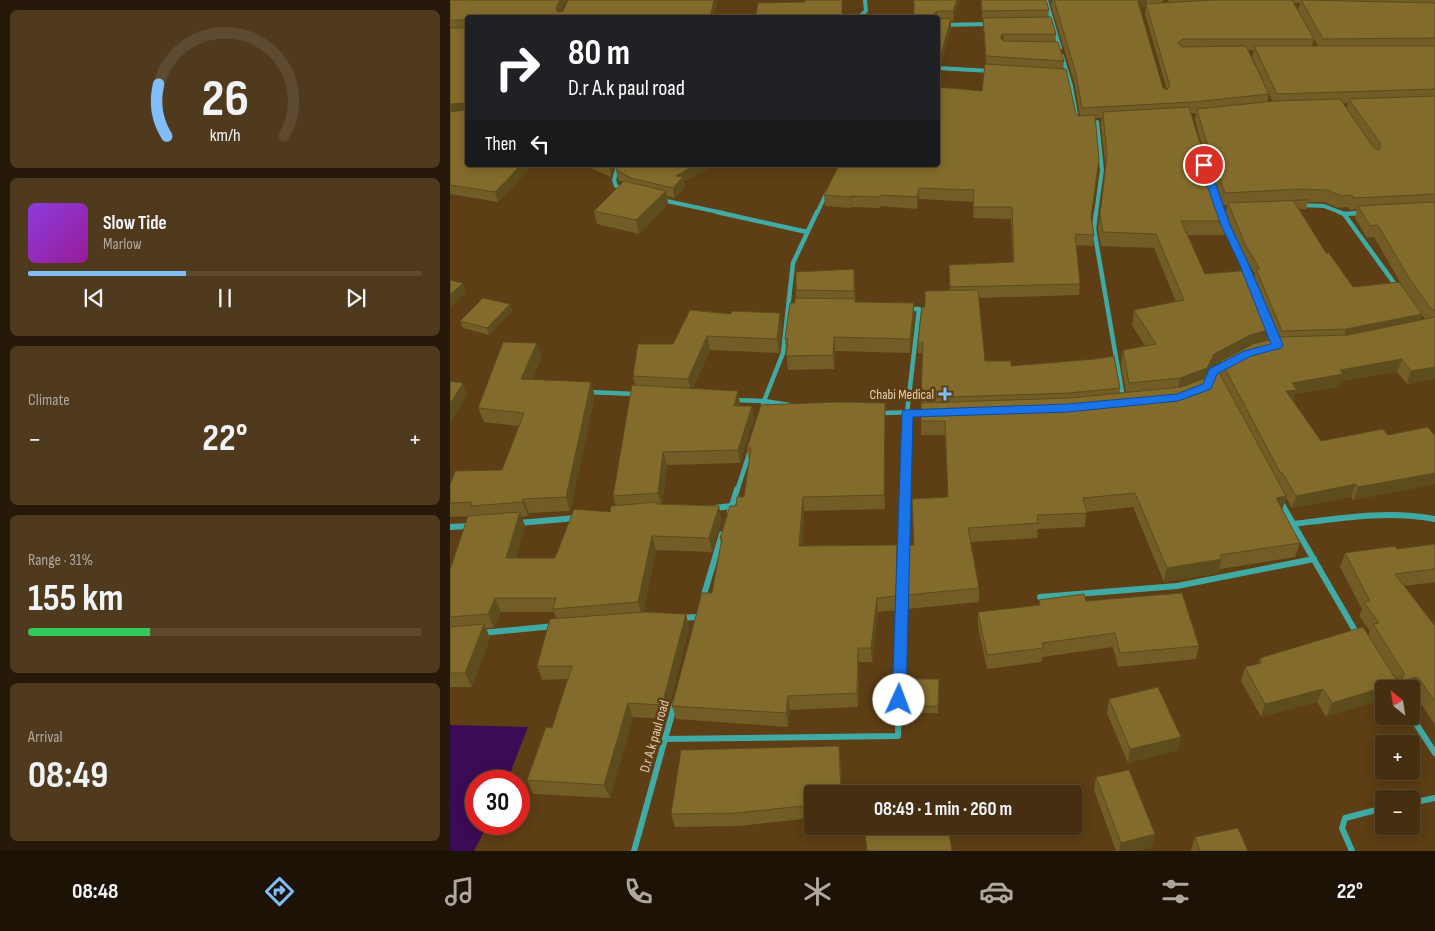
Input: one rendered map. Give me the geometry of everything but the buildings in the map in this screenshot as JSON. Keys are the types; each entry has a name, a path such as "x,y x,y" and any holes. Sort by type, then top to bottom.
{"street":[{"path":"861,15 866,11 865,0"},
{"path":"1046,0 1068,76 1078,123"},
{"path":"940,25 995,24"},
{"path":"1043,24 1053,24"},
{"path":"1051,48 1060,49"},
{"path":"940,68 993,71"},
{"path":"1059,76 1068,76"},
{"path":"1096,122 1102,170 1094,229 1120,403 1132,402"},
{"path":"1087,123 1106,122"},
{"path":"617,167 614,180 616,186 631,192"},
{"path":"759,418 783,353 793,263 828,190"},
{"path":"658,199 807,232"},
{"path":"1297,205 1324,206 1344,214 1371,213"},
{"path":"1344,214 1402,294"},
{"path":"1223,217 1252,284"},
{"path":"788,308 798,308"},
{"path":"665,739 898,736 907,413 919,309 900,309"},
{"path":"1207,386 1213,372 1230,362"},
{"path":"1213,372 1217,380"},
{"path":"577,391 646,395"},
{"path":"725,399 793,405"},
{"path":"876,412 933,412"},
{"path":"728,515 752,444"},
{"path":"1276,493 1359,636"},
{"path":"712,508 732,506"},
{"path":"1294,524 1384,513 1413,514 1435,519"},
{"path":"515,523 584,518"},
{"path":"695,625 725,524"},
{"path":"450,527 476,525"},
{"path":"1040,597 1177,586 1314,559"},
{"path":"669,618 697,616"},
{"path":"469,634 566,625"},
{"name":"D.r A.k paul road","path":"634,851 678,693"},
{"path":"1417,725 1435,753"},
{"path":"1420,801 1435,798"},
{"path":"1352,851 1342,828 1345,818 1375,810"}],"shaded area":[{"path":"450,725 528,727 511,770 465,770 465,835 482,835 474,851 450,851"}],"place":[{"name":"Chabi Medical","path":"945,394"}],"route":[{"path":"899,700 907,413 1068,408 1178,398 1207,386 1213,372 1248,353 1277,345 1254,292 1244,263 1226,225 1204,165"}]}
